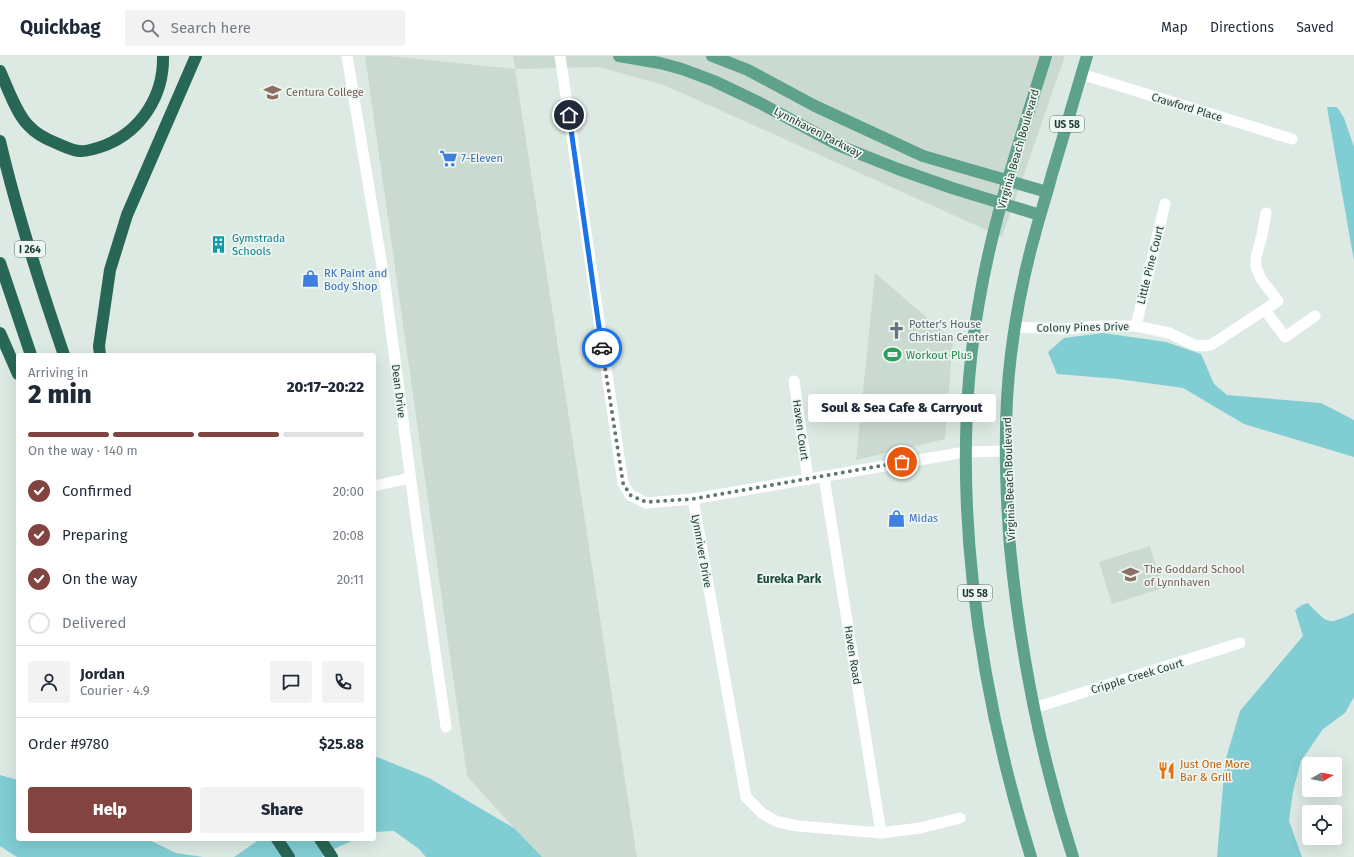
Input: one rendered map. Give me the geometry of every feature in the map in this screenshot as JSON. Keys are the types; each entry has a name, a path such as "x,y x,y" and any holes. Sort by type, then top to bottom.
{"highway":[{"path":"0,71 16,107 27,124 39,134 52,141 80,151 101,147 115,141 128,133 139,122 149,110 156,96 161,79 164,56"},
{"path":"100,353 99,346 110,270 128,215 196,56"},
{"name":"I 264","path":"0,141 31,254 63,353"},
{"name":"I 264","path":"0,263 30,353"},
{"path":"0,332 16,369"},
{"path":"278,841 289,857"},
{"path":"321,841 332,857"}],"main road":[{"name":"Lynnhaven Parkway","path":"619,56 660,62 708,79 760,103 840,146 898,169 1002,204 1040,215"},
{"name":"Lynnhaven Parkway","path":"712,56 748,70 828,112 923,156 1047,192"},
{"name":"Virginia Beach Boulevard","path":"1031,857 1004,760 983,658 971,560 965,452 968,396 974,335 987,260 1008,181 1046,56"},
{"name":"Virginia Beach Boulevard","path":"1073,857 1055,795 1034,708 1023,647 1013,578 1008,515 1006,452 1011,356 1026,272 1040,215 1087,56"}],"street":[{"name":"Dean Drive","path":"347,56 385,284 410,478 446,727"},
{"name":"Lynnriver Drive","path":"560,56 623,483 630,495 646,502 693,499 746,797 763,814 778,822 798,826 881,833 920,828 960,818"},
{"name":"Crawford Place","path":"1082,74 1292,139"},
{"name":"Little Pine Court","path":"1136,326 1165,204"},
{"name":"Colony Pines Drive","path":"1015,327 1063,329 1103,326 1136,326 1169,333 1194,345 1210,345 1278,301 1261,279 1256,267 1256,257 1266,213"},
{"path":"1265,310 1285,337 1315,316"},
{"name":"Haven Court","path":"794,381 808,480"},
{"path":"693,499 965,452 1006,452"},
{"name":"Haven Road","path":"824,477 881,833"},
{"path":"376,486 410,478"},
{"name":"Cripple Creek Court","path":"1034,708 1240,643"}],"shaded area":[{"path":"365,56 390,56 515,69 637,857 540,857 467,776"},
{"path":"513,56 1065,56 1002,237 664,85 599,67 515,69"},
{"path":"875,273 953,340 945,439 856,460"},
{"name":"The Goddard School of Lynnhaven","path":"1150,546 1163,588 1112,604 1099,562"}],"water":[{"path":"1327,107 1337,107 1344,118 1354,147 1354,261"},
{"path":"1103,333 1166,342 1201,354 1214,384 1227,395 1321,403 1354,420 1354,457 1244,424 1183,388 1118,379 1057,374 1048,352 1064,338"},
{"path":"1308,603 1320,616 1329,621 1338,620 1354,613 1354,697 1345,713 1323,729 1304,757 1302,757 1293,791 1289,821 1302,857 1217,857 1225,762 1240,711 1303,636 1295,610"},
{"path":"376,757 429,778 514,828 542,857 426,857 419,849 394,831 376,832"},
{"path":"0,775 16,779 16,841 151,841 176,853 203,857 17,857 0,846"},
{"path":"257,841 352,841 332,850 322,857 234,857"}],"way so far":[{"path":"602,348 623,483 630,495 646,502 693,499 902,462"}],"place":[{"name":"Centura College","path":"273,92"},
{"name":"7-Eleven","path":"448,158"},
{"name":"Gymstrada Schools","path":"219,244"},
{"name":"RK Paint and Body Shop","path":"311,279"},
{"name":"Potter's House Christian Center","path":"896,330"},
{"name":"Workout Plus","path":"893,355"},
{"name":"Soul & Sea Cafe & Carryout","path":"902,462"},
{"name":"Midas","path":"896,518"},
{"name":"The Goddard School of Lynnhaven","path":"1131,575"},
{"name":"Just One More Bar & Grill","path":"1167,770"}],"district":[{"name":"Eureka Park","path":"789,579"}],"route":[{"path":"569,115 602,348"}]}
